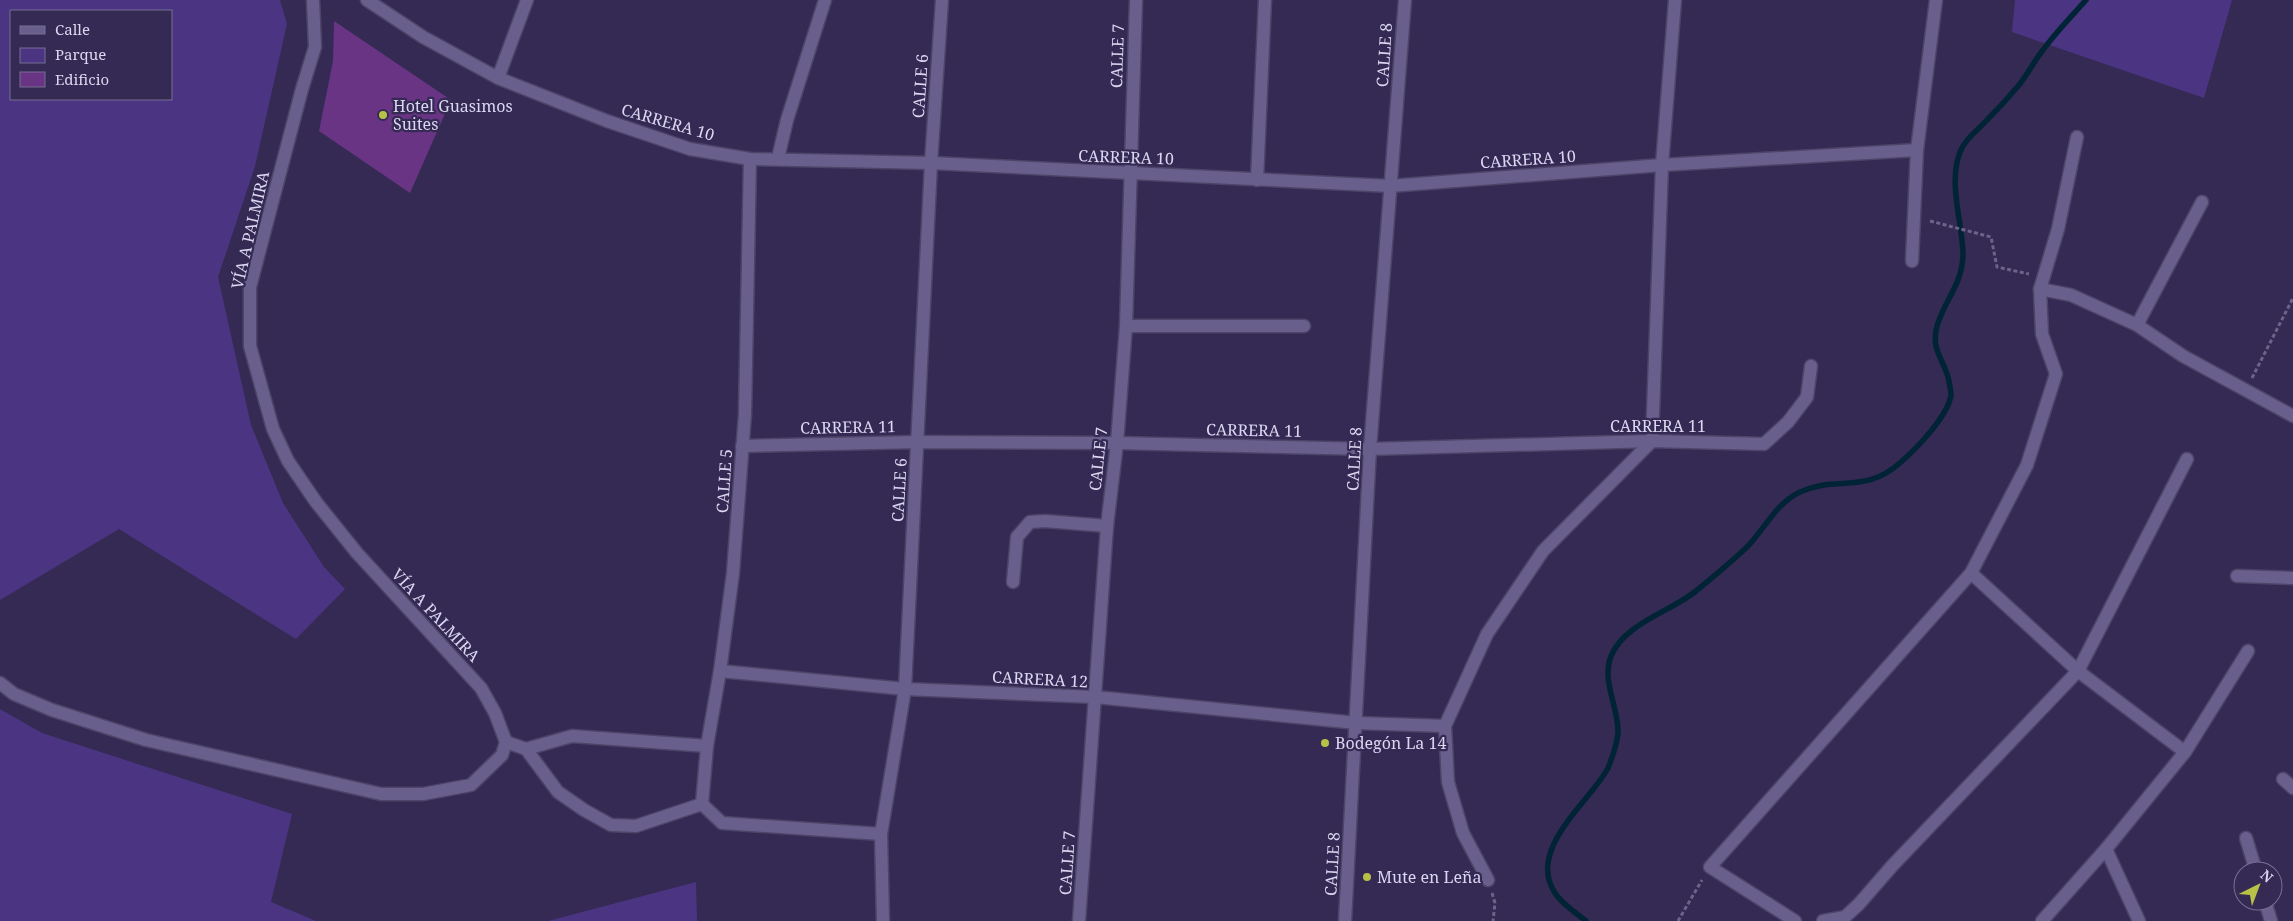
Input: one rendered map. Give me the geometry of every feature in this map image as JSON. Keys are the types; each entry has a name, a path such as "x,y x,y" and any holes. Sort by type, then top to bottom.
{"street":[{"name":"VÍA A PALMIRA","path":"313,0 315,47 302,89 250,287 250,346 273,429 288,461 316,502 357,553 482,688 495,713 506,742"},
{"name":"CARRERA 10","path":"367,0 423,37 498,78 607,121 690,149 750,159 778,158 811,161 931,163 1390,186 1662,165 1917,150"},
{"path":"498,78 527,0"},
{"path":"778,158 787,120 825,0"},
{"name":"CALLE 6","path":"883,921 881,834 905,689 931,163 942,0"},
{"name":"CALLE 7","path":"1079,921 1107,526 1117,443 1126,326 1129,173 1136,0"},
{"path":"1257,180 1266,0"},
{"name":"CALLE 8","path":"1345,921 1357,723 1370,449 1405,0"},
{"path":"1488,880 1463,833 1448,782 1445,726 1487,634 1543,551 1652,441 1662,165 1675,0"},
{"path":"1912,261 1917,150 1936,0"},
{"path":"1795,921 1710,867 1971,573 2027,465 2056,374 2042,334 2042,283 2058,229 2077,137"},
{"name":"CALLE 5","path":"702,804 707,746 720,671 733,572 745,414 750,159"},
{"path":"2137,325 2202,202"},
{"path":"2042,283 2137,325 2183,356 2293,416"},
{"path":"1126,326 1304,326"},
{"name":"CARRERA 11","path":"742,446 917,442 1117,443 1370,449 1652,441 1764,444 1788,422 1807,397 1811,366"},
{"path":"1823,921 1845,917 1859,904 1892,866 2078,671 2187,458"},
{"path":"1013,582 1017,537 1030,522 1045,521 1107,526"},
{"path":"1971,573 2078,671 2185,752"},
{"path":"2237,576 2293,578"},
{"path":"2042,921 2106,849 2185,752 2248,651"},
{"name":"CARRERA 12","path":"720,671 905,689 1095,698 1357,723 1445,726"},
{"path":"0,683 14,694 52,710 146,740 381,794 423,794 471,785 502,755 506,742 526,749 558,792 584,810 611,825 636,826 702,804 722,823 881,834"},
{"path":"526,749 572,736 707,746"},
{"path":"2283,779 2293,788"},
{"path":"2246,838 2253,861"},
{"path":"2106,849 2139,921"}],"path":[{"path":"1946,225 1990,237 1997,267 2042,283"},
{"path":"2246,390 2293,298"},
{"path":"1678,921 1710,867"},
{"path":"1488,880 1495,903 1493,921"}],"green space":[{"path":"0,0 280,0 287,24 255,166 218,277 251,425 283,503 324,567 345,589 296,639 119,529 0,600"},
{"path":"2015,0 2232,0 2204,98 2012,32"},
{"path":"0,709 42,733 292,814 271,902 316,921 0,921"},
{"path":"696,882 697,921 548,921"}],"building":[{"name":"Hotel Guasimos Suites","path":"334,21 451,100 410,193 319,131 333,61"}],"waterway":[{"path":"1586,921 1555,893 1548,876 1549,860 1554,843 1564,827 1608,768 1617,742 1618,724 1608,675 1608,665 1611,656 1618,645 1637,626 1696,591 1734,559 1753,541 1777,510 1792,497 1813,487 1863,482 1888,472 1915,449 1938,422 1949,403 1951,395 1946,370 1936,347 1937,326 1957,283 1963,253 1955,189 1955,176 1960,152 1969,139 2019,85 2048,43 2086,0"}],"place":[{"name":"Hotel Guasimos Suites","path":"383,115"},
{"name":"Bodegón La 14","path":"1325,743"},
{"name":"Mute en Leña","path":"1367,877"}]}
